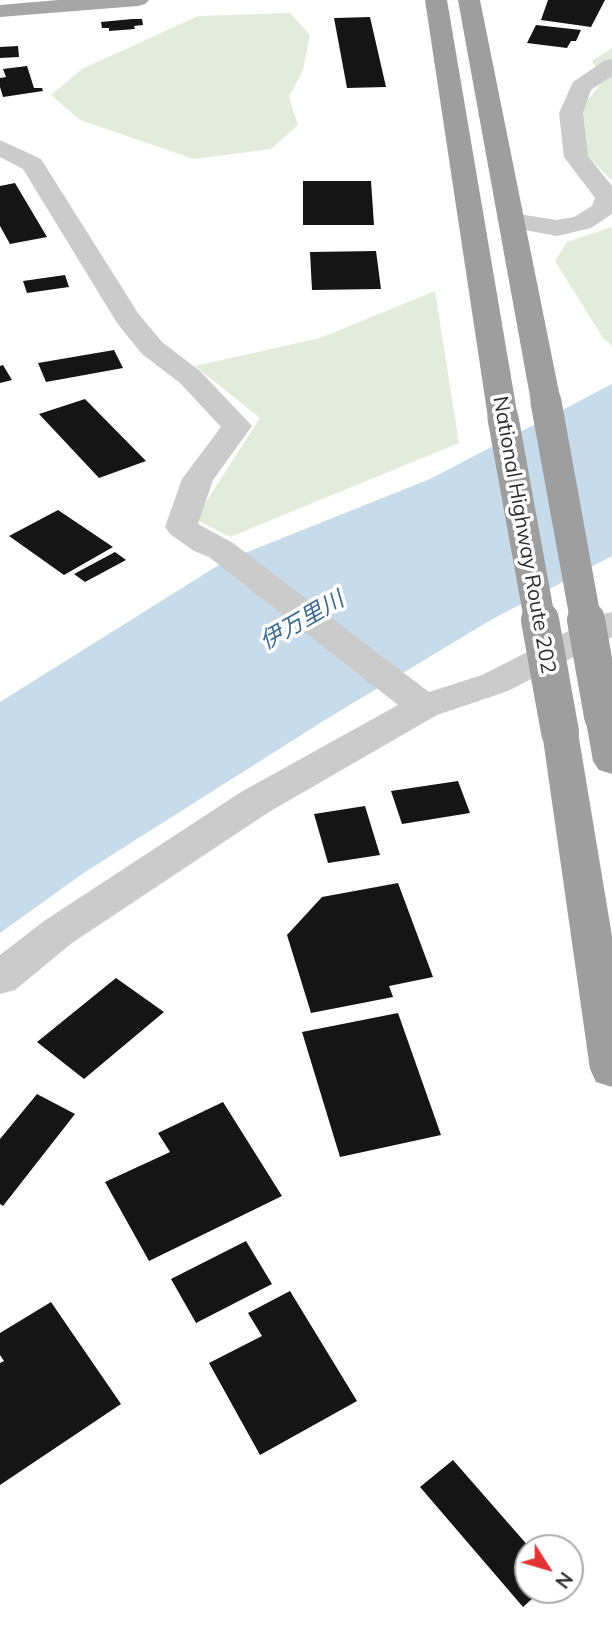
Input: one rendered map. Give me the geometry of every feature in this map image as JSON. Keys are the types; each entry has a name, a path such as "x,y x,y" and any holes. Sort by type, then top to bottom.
{"highway":[{"name":"National Highway Route 202","path":"436,0 503,418 560,732 612,1069"},
{"path":"469,0 612,761"}],"main road":[{"path":"0,11 138,0"}],"street":[{"path":"512,221 557,228 582,223 602,210 608,198 576,157 571,113 581,87 612,66"},
{"path":"0,147 32,164 127,317 152,348 190,377 237,426 198,479 181,527 206,544 221,550 424,706"},
{"path":"0,978 58,932 255,802 424,706 495,683 612,623"}],"green space":[{"path":"290,13 310,35 303,70 289,97 298,125 271,149 194,159 80,120 51,95 82,69 198,16"},
{"path":"612,48 612,181 584,152 583,106 603,81 592,61"},
{"path":"612,227 612,346 603,338 555,261 567,242"},
{"path":"435,291 459,443 230,537 195,519 260,418 195,366 320,338"}],"water":[{"name":"伊万里川","path":"612,384 612,556 489,621 325,720 85,872 0,933 0,702 225,561 430,479"}],"building":[{"path":"548,0 605,0 591,27 541,20"},
{"path":"370,17 386,87 347,88 334,18"},
{"path":"142,19 143,25 134,26 135,29 109,31 109,28 102,28 101,22"},
{"path":"536,25 581,30 576,41 571,41 567,48 527,43"},
{"path":"18,46 19,57 0,58 0,47"},
{"path":"27,66 34,88 42,88 43,91 3,97 0,78 6,77 3,69"},
{"path":"303,181 371,181 374,225 303,225"},
{"path":"15,183 47,237 10,244 0,226 0,186"},
{"path":"376,251 381,289 312,290 310,252"},
{"path":"65,275 69,287 27,293 23,281"},
{"path":"114,350 123,368 46,382 38,363"},
{"path":"3,365 12,380 0,383 0,366"},
{"path":"85,399 146,461 99,478 39,414"},
{"path":"58,510 113,547 64,575 9,536"},
{"path":"115,552 126,560 85,582 74,574"},
{"path":"458,781 470,813 402,824 391,791"},
{"path":"365,806 380,855 328,863 314,814"},
{"path":"398,883 433,977 389,986 393,997 311,1013 287,935 322,897"},
{"path":"116,978 164,1012 84,1079 37,1042"},
{"path":"398,1013 441,1135 340,1157 302,1032"},
{"path":"37,1094 75,1114 3,1206 0,1204 0,1139"},
{"path":"223,1102 282,1196 149,1261 105,1182 170,1152 158,1133"},
{"path":"246,1241 272,1284 196,1323 171,1279"},
{"path":"290,1291 357,1401 260,1455 209,1363 262,1336 248,1313"},
{"path":"51,1302 121,1404 0,1485 0,1363 4,1361 0,1355 0,1333"},
{"path":"453,1460 518,1534 514,1534 514,1597 420,1487"}]}
